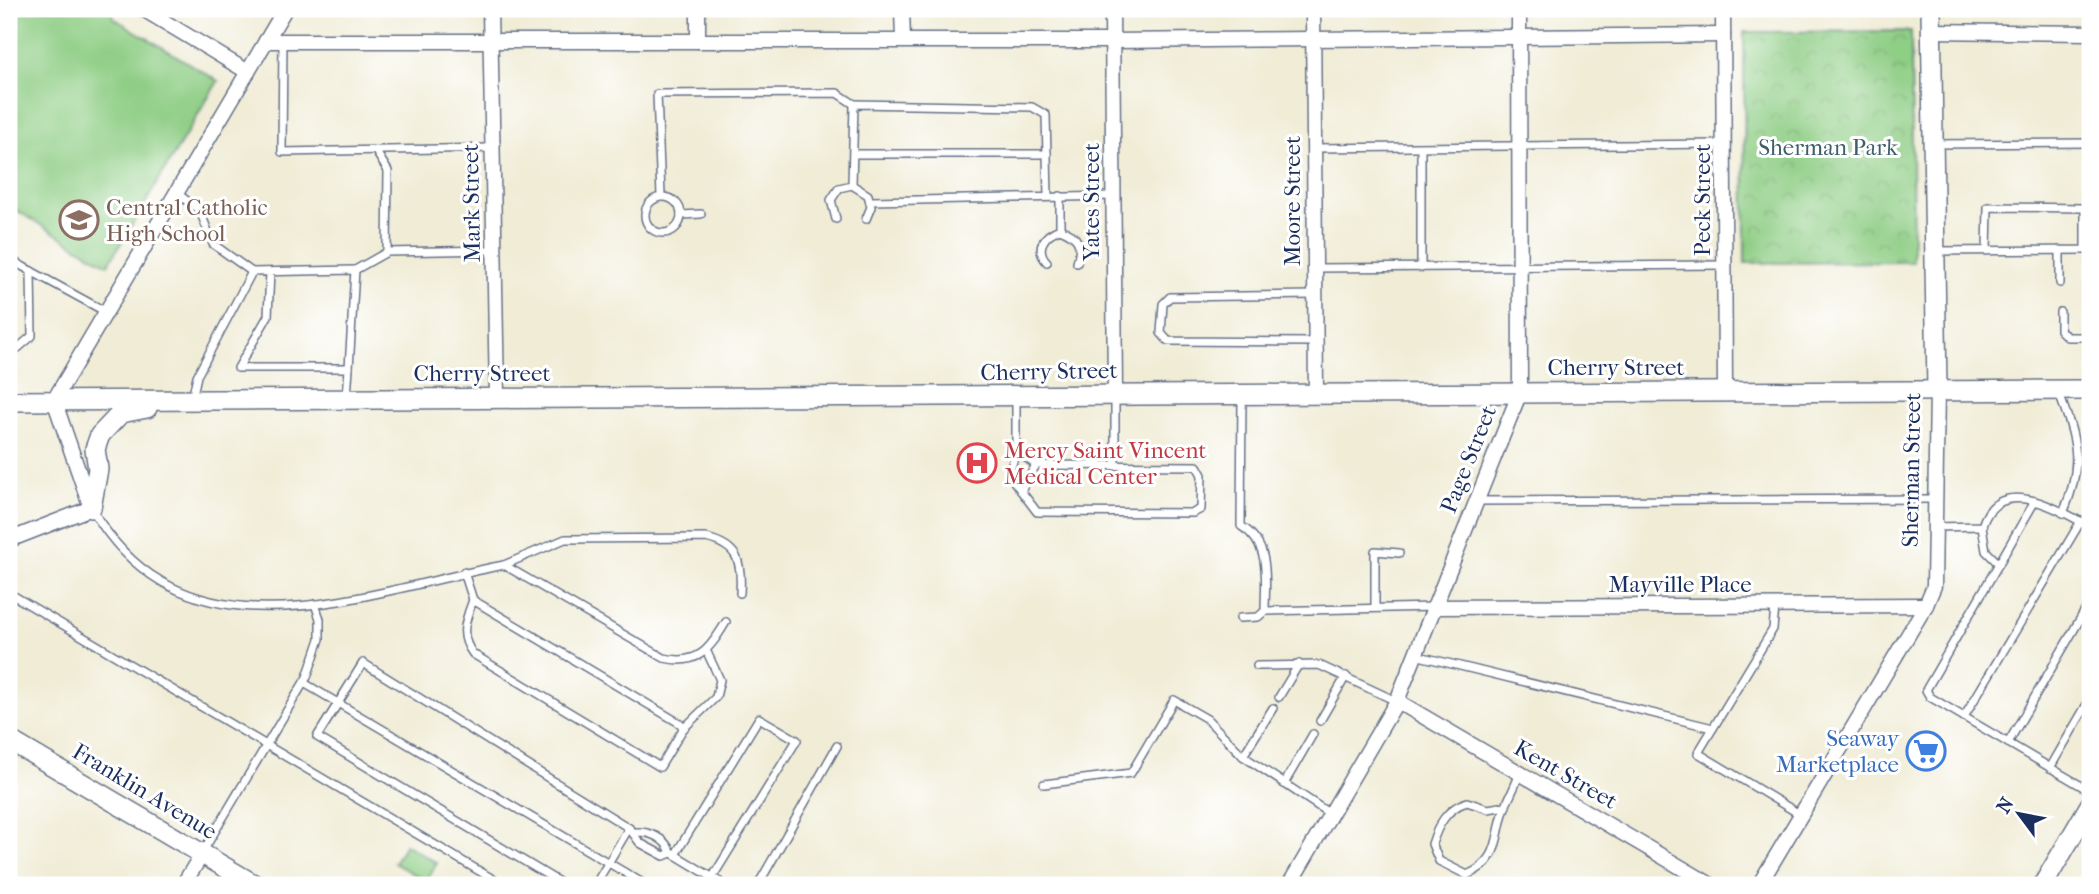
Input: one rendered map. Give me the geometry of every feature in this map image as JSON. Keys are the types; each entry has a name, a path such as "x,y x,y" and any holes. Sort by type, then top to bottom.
{"main road":[{"name":"Sherman Street","path":"1931,9 1937,390"},
{"name":"Cherry Street","path":"9,401 2090,390"},
{"path":"91,508 98,469 95,449 108,423 121,413 190,399"},
{"name":"Franklin Avenue","path":"9,740 256,885"},
{"path":"2043,885 2090,805"}],"street":[{"path":"9,540 91,508 54,400 285,9"},
{"name":"Mark Street","path":"490,9 497,397"},
{"path":"698,9 698,41"},
{"path":"902,9 903,40"},
{"name":"Yates Street","path":"1112,9 1115,395"},
{"name":"Moore Street","path":"1314,9 1316,393"},
{"name":"Page Street","path":"1289,885 1397,701 1520,392 1519,9"},
{"name":"Peck Street","path":"1723,9 1726,390"},
{"path":"146,10 248,72"},
{"path":"1932,31 2090,33"},
{"path":"266,41 1113,41 1723,35"},
{"name":"Sherman Street","path":"1759,885 1926,605 1934,586 1937,390"},
{"name":"Mayville Place","path":"1434,607 1926,605"},
{"name":"Kent Street","path":"1397,701 1711,885"},
{"path":"183,885 202,854"}],"lane":[{"path":"283,41 282,152 492,148"},
{"path":"661,196 657,94 836,93 854,104 1032,107 1046,115 1048,196"},
{"path":"852,185 854,104"},
{"path":"1933,144 2090,143"},
{"path":"1315,148 1724,144"},
{"path":"1421,148 1421,268"},
{"path":"375,150 388,171 387,252"},
{"path":"854,154 1047,154"},
{"path":"836,219 831,200 839,188 852,185 864,190 871,201 866,219"},
{"path":"177,193 200,211 213,244 252,272 355,270 387,252 494,250"},
{"path":"871,201 1114,195"},
{"path":"661,196 674,200 681,215 677,227 667,233 649,228 645,210 652,200 661,196"},
{"path":"1060,196 1060,229"},
{"path":"1935,251 2087,252 2085,208 1988,207 1987,251"},
{"path":"681,215 701,214"},
{"path":"1046,262 1041,256 1044,239 1060,229"},
{"path":"1060,229 1077,238 1080,244 1077,262"},
{"path":"2060,250 2060,283"},
{"path":"9,258 107,312"},
{"path":"1315,268 1725,265"},
{"path":"347,398 355,270"},
{"path":"9,347 18,348 32,337 31,271"},
{"path":"190,399 197,376 252,272"},
{"path":"270,272 268,316 238,368 349,368"},
{"path":"1315,295 1170,297 1163,304 1161,333 1168,341 1316,342"},
{"path":"2060,312 2060,330 2067,337 2090,335"},
{"path":"2057,390 2076,442 2077,465 2071,494 2063,513"},
{"path":"1242,394 1241,527 1254,534 1265,557 1265,611"},
{"path":"1115,395 1115,466"},
{"path":"1016,396 1016,451 1010,471 1037,512 1194,513 1201,509 1202,475 1197,466 1036,465 1016,451"},
{"path":"1021,491 1036,465"},
{"path":"1999,564 1986,551 1982,526 1985,515 2002,499 2018,497 2035,501 2090,527"},
{"path":"1476,501 1936,499"},
{"path":"2035,501 1926,690 1930,696 2090,791"},
{"path":"91,508 123,553 145,574 169,587 220,604 284,609 353,599 504,565 565,539 706,538 722,542 735,554 742,569 740,593"},
{"path":"1964,716 2081,522"},
{"path":"1935,527 1982,526"},
{"path":"1375,608 1375,551 1399,552"},
{"path":"504,565 664,658 687,660 707,652 726,622"},
{"path":"464,572 473,600 463,626 465,643 473,654 660,767 683,729 716,697 720,680 707,652"},
{"path":"9,593 503,885"},
{"path":"473,600 673,719 683,729"},
{"path":"2008,743 2090,602"},
{"path":"202,854 304,683 320,639 320,619 315,604"},
{"path":"1240,618 1258,617 1265,611 1434,607"},
{"path":"1775,607 1773,628 1698,753 1801,816"},
{"path":"1415,655 1713,728"},
{"path":"564,885 317,737 363,663 632,830 640,843 664,856 673,854 759,718 797,740 712,878"},
{"path":"1279,698 1299,664"},
{"path":"1258,666 1319,665 1397,701"},
{"path":"1320,721 1346,676"},
{"path":"304,683 646,885"},
{"path":"2050,768 2090,699"},
{"path":"1044,784 1131,773 1174,700 1207,719 1243,757 1331,815"},
{"path":"1243,757 1273,708"},
{"path":"1284,784 1313,734"},
{"path":"758,885 837,746"},
{"path":"1506,806 1488,809 1467,802 1449,812 1438,826 1432,844 1439,861 1467,876 1481,870 1502,831 1506,806 1520,773"},
{"path":"632,830 647,831 668,845 673,854 725,885"},
{"path":"595,885 632,830"}],"green space":[{"name":"Central Catholic High School","path":"9,9 117,9 112,17 218,81 108,265 9,206"},
{"name":"Sherman Park","path":"1911,31 1913,262 1745,263 1744,32"},
{"path":"405,844 437,863 426,881 394,863"}],"place":[{"name":"Central Catholic High School","path":"79,220"},
{"name":"Mercy Saint Vincent Medical Center","path":"977,463"},
{"name":"Seaway Marketplace","path":"1926,751"}]}
